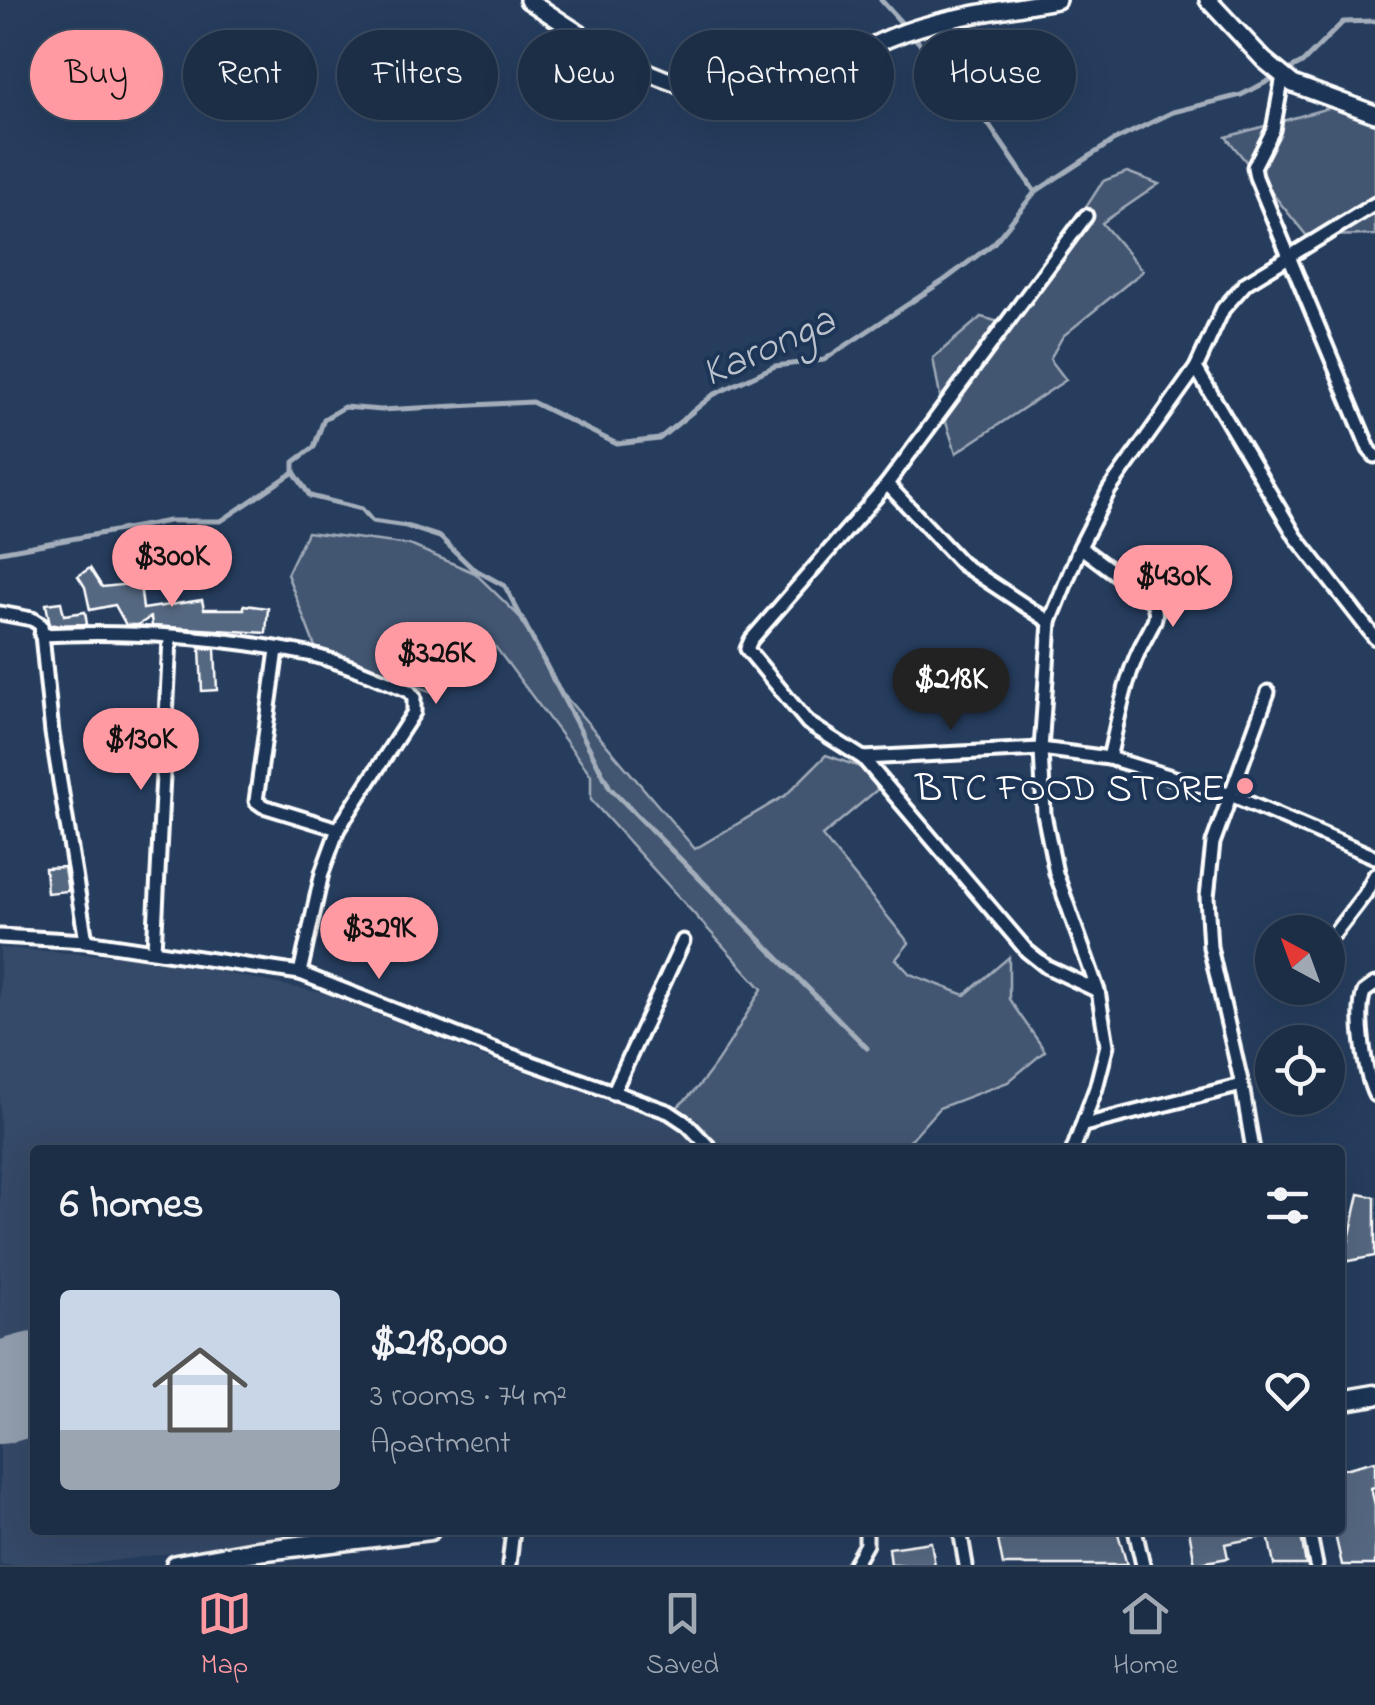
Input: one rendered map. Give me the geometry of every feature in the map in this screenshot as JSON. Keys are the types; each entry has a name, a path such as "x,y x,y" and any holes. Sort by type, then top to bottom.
{"main road":[{"path":"1345,1400 1375,1395"},
{"path":"176,1565 389,1535"}],"street":[{"path":"528,0 615,56 676,85 716,94 762,93 791,86 891,37 1057,0"},
{"path":"1208,0 1283,76 1304,90 1375,114"},
{"path":"1283,76 1273,130 1254,167 1375,456"},
{"path":"1075,1145 1107,1045 1098,991 1056,873 1044,814 1042,749 1050,622 1080,547 1128,462 1196,368 1212,328 1234,295 1288,255 1375,204"},
{"path":"1086,216 887,484 746,649 808,723 863,758 1027,951 1047,967 1098,991"},
{"path":"1196,368 1296,537 1375,638"},
{"path":"887,484 962,564 1050,622"},
{"path":"1080,547 1152,600 1156,608 1154,622 1130,672 1109,758"},
{"path":"0,613 38,621 42,635 52,734 86,941"},
{"path":"42,635 88,632 218,641 278,650 346,665 409,691 414,697 414,712 338,829 322,872 300,973"},
{"path":"154,950 170,638"},
{"path":"278,650 256,800 262,806 338,829"},
{"path":"1251,1145 1207,917 1213,843 1268,692"},
{"path":"863,758 1042,749 1109,758 1228,794 1375,856"},
{"path":"1345,919 1375,875"},
{"path":"0,936 86,941 300,973 498,1051 669,1112 707,1145"},
{"path":"613,1092 683,941"},
{"path":"1375,984 1364,992 1360,1008 1368,1078 1375,1095"},
{"path":"1084,1126 1242,1086"},
{"path":"509,1565 512,1535"},
{"path":"854,1565 866,1544 866,1535"},
{"path":"961,1535 966,1565"},
{"path":"1136,1535 1143,1565"},
{"path":"1310,1535 1316,1565"}],"shaded area":[{"path":"1346,103 1375,105 1375,235 1307,236 1226,137"},
{"path":"1127,172 1159,184 1102,223 1143,271 1063,336 1050,359 1066,380 956,453 943,413 933,358 981,317 1010,325 1103,181"},
{"path":"307,532 410,545 475,573 525,622 553,682 695,849 786,795 826,755 860,767 878,789 822,836 909,943 896,959 910,974 965,995 1009,957 1009,999 1045,1051 1008,1082 939,1108 910,1145 700,1145 688,1132 663,1117 707,1076 762,989 591,800 591,775 494,645 433,692 317,652 287,574"},
{"path":"0,948 160,959 327,994 493,1061 663,1117 688,1132 700,1145 30,1145 30,1535 302,1535 83,1565 0,1565"}],"building":[{"path":"90,568 102,587 140,583 143,609 202,600 204,609 244,609 244,605 268,608 266,633 152,626 151,617 138,625 126,625 115,605 90,610 78,576"},
{"path":"61,602 64,615 85,612 87,624 50,625 46,604"},
{"path":"200,648 215,649 217,690 202,691"},
{"path":"64,867 68,891 47,893 45,868"},
{"path":"1359,1194 1375,1197 1375,1256 1345,1262"},
{"path":"1375,1461 1375,1487 1371,1488 1375,1505 1375,1565 1342,1565 1335,1535 1345,1535 1345,1469"},
{"path":"1022,1535 1118,1535 1127,1565 1003,1565 998,1540"},
{"path":"1190,1535 1266,1535 1225,1544 1228,1558 1195,1564"},
{"path":"1268,1535 1301,1535 1306,1565 1274,1565"},
{"path":"931,1542 935,1565 891,1565 889,1548"}],"waterway":[{"path":"881,0 979,110 1035,192"},
{"name":"Karonga","path":"0,552 169,521 221,521 294,472 294,462 314,447 324,419 344,407 381,410 532,402 617,444 659,439 713,395 775,366 824,360 994,243 1035,192 1113,141 1173,112 1241,95 1257,87 1302,63 1343,22 1375,21"},
{"path":"294,472 310,496 362,509 372,521 440,537 472,568 505,586 610,788 867,1048"}],"runway":[{"path":"0,1393 30,1384"}],"place":[{"name":"BTC FOOD STORE","path":"1245,786"}]}
